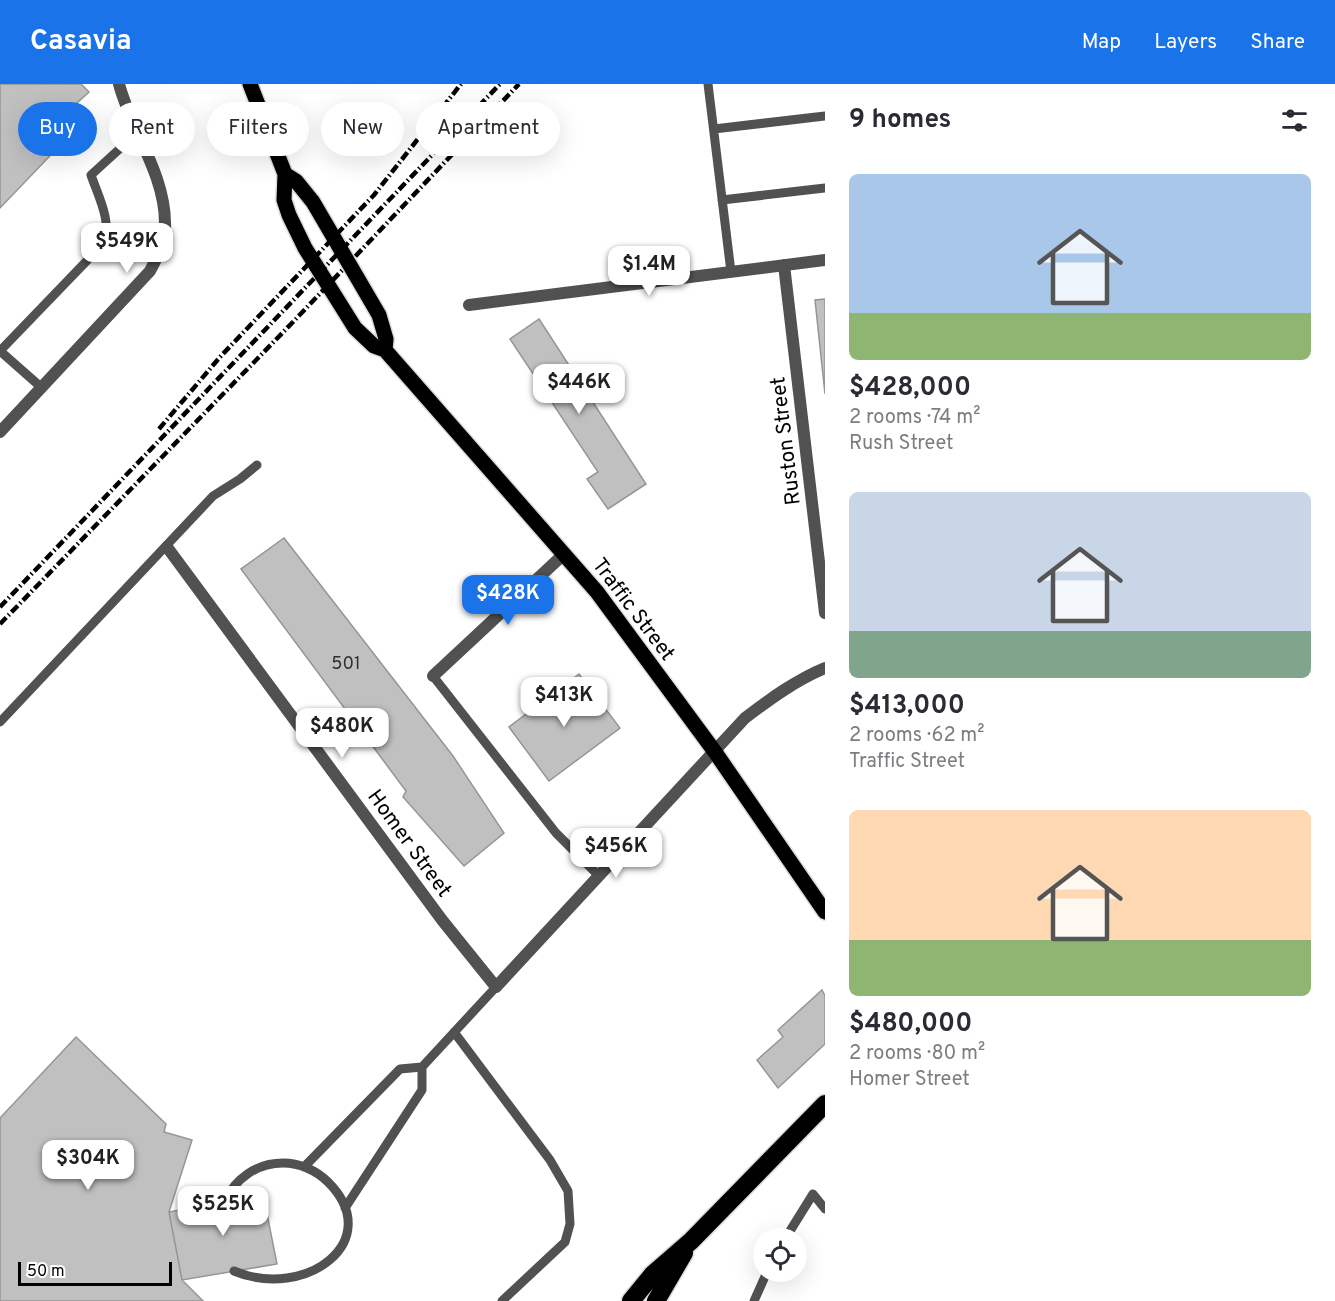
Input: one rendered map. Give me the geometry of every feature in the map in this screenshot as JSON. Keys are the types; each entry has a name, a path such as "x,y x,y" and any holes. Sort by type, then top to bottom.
{"highway":[{"path":"631,1301 653,1274 691,1241 825,1104"},
{"path":"656,1301 691,1241"}],"main road":[{"name":"Traffic Street","path":"250,84 285,174 284,200 289,215 305,248 355,328 374,346 385,350 597,592 715,752 825,912"},
{"name":"Traffic Street","path":"285,174 296,181 313,202 379,315 386,339 385,350"}],"street":[{"path":"119,84 126,102"},
{"path":"0,432 150,271 161,249 166,224 161,194 146,156"},
{"path":"469,305 825,260"},
{"name":"Ruston Street","path":"784,265 825,613"},
{"name":"Homer Street","path":"167,547 442,920 496,987"},
{"path":"433,676 564,554"},
{"path":"496,987 715,752 728,735 760,706 811,674 825,668"}],"lane":[{"path":"708,84 731,272"},
{"path":"714,129 825,116"},
{"path":"42,388 0,351 103,244 106,237 106,219 91,174 111,156"},
{"path":"722,200 825,188"},
{"path":"0,722 213,496 257,465"},
{"path":"433,676 556,833 599,876"},
{"path":"304,1167 400,1069 422,1067 496,987"},
{"path":"454,1032 559,1173 568,1191 570,1224 565,1242 502,1301"},
{"path":"345,1208 422,1090 422,1067"},
{"path":"224,1201 235,1184 251,1171 261,1167 281,1163 304,1167 326,1179 335,1189 345,1208 348,1224 342,1255 332,1271"},
{"path":"792,1228 813,1194 825,1209"},
{"path":"234,1271 250,1284 261,1289"},
{"path":"754,1301 763,1282"}],"building":[{"path":"0,84 81,84 89,92 78,102 18,102 18,156 50,156 0,208"},
{"path":"825,299 825,394 815,300"},
{"path":"539,319 646,484 608,509 587,479 598,472 510,339"},
{"path":"284,538 453,756 504,833 464,866 403,797 406,791 241,569"},
{"path":"579,674 620,728 549,781 509,727"},
{"path":"822,990 825,996 825,1044 778,1088 757,1060 783,1037 778,1030"},
{"path":"76,1037 166,1124 164,1132 192,1140 169,1212 182,1280 203,1301 0,1301 0,1118"},
{"path":"263,1194 277,1264 182,1280 169,1212"}],"railway":[{"path":"159,429 220,357 374,195 461,84"},
{"path":"0,607 500,84"},
{"path":"0,624 292,323 519,84"}]}
